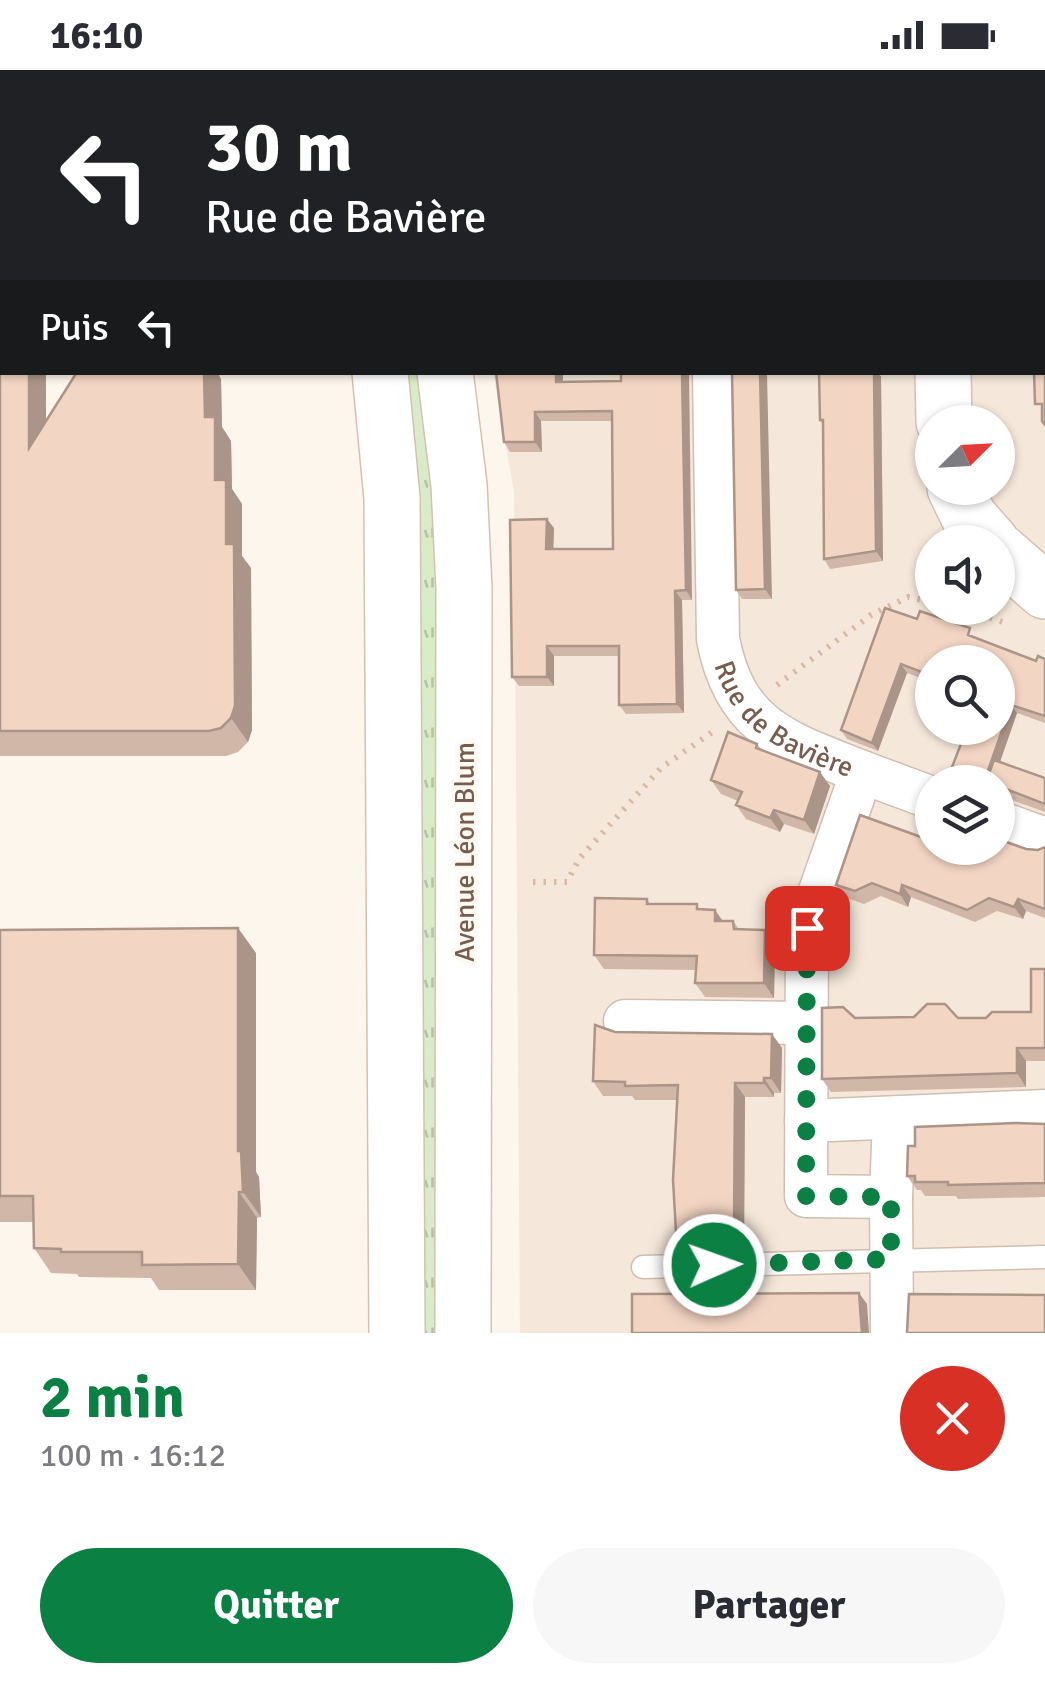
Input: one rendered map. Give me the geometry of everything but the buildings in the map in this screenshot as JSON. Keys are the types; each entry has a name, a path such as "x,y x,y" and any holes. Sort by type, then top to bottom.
{"main road":[{"path":"380,375 392,498 397,1333"},
{"name":"Avenue Léon Blum","path":"445,375 459,485 464,588 463,1333"},
{"path":"943,375 944,405"},
{"path":"1015,565 1045,591"}],"street":[{"name":"Rue de Bavière","path":"714,375 718,639 723,664 746,707 784,742 862,772 807,928 806,1196 891,1197"},
{"path":"862,772 915,792"},
{"path":"1015,828 1042,838"},
{"path":"624,1021 806,1022"},
{"path":"806,1122 1045,1111"},
{"path":"892,1333 894,1118"}],"lane":[{"path":"643,1267 1045,1257"}],"shaded area":[{"path":"493,375 1045,375 1045,1333 520,1333 514,492"}],"green space":[{"path":"398,375 424,375 436,459 444,1333 418,1333"}],"route":[{"path":"714,1265 891,1259 891,1197 806,1196 807,928"}]}
